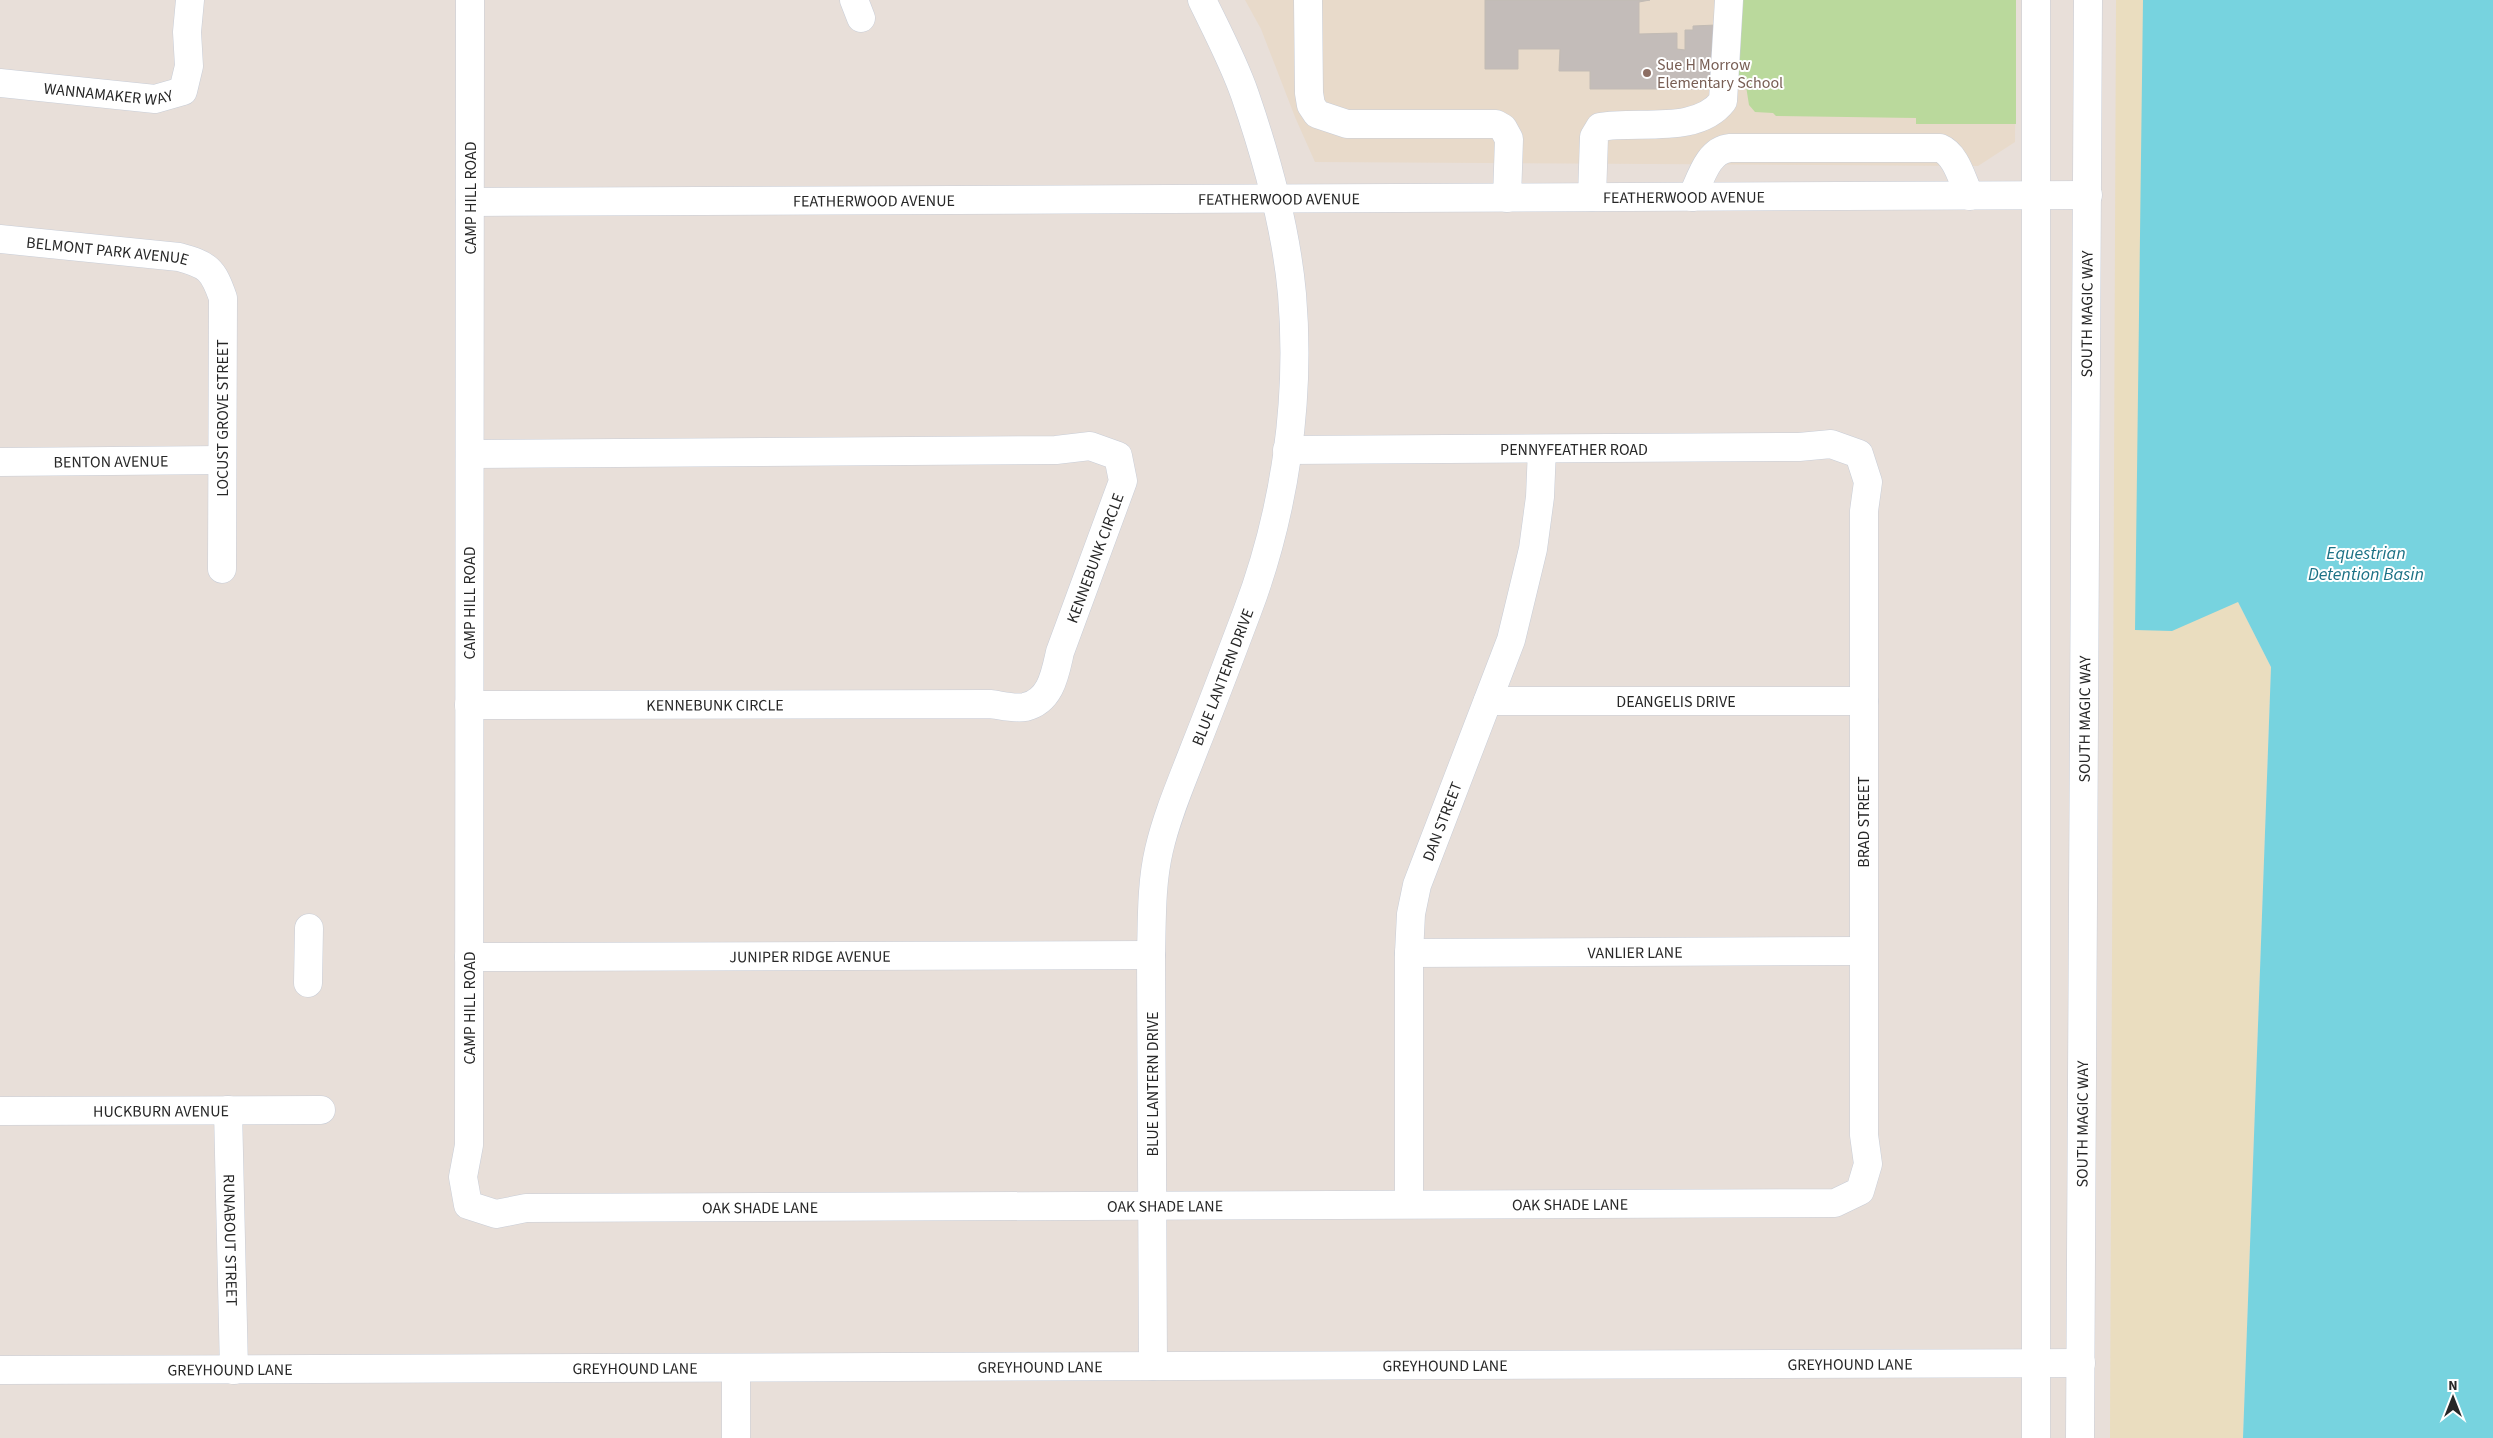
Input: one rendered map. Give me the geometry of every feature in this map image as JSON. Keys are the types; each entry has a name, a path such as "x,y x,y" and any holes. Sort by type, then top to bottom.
{"street":[{"name":"WANNAMAKER WAY","path":"0,83 156,99 183,91 189,66 188,32 190,0"},
{"name":"CAMP HILL ROAD","path":"468,1204 463,1177 469,1145 470,0"},
{"name":"BLUE LANTERN DRIVE","path":"1153,1366 1151,955 1153,900 1158,853 1164,830 1249,609 1265,559 1280,498 1294,386 1292,294 1286,245 1275,198 1244,94 1202,0"},
{"path":"1592,197 1594,137 1600,127 1693,122 1718,109 1723,101 1729,0"},
{"path":"2036,0 2036,1438"},
{"name":"SOUTH MAGIC WAY","path":"2080,1438 2088,0"},
{"path":"1303,1 1309,93 1311,105 1317,114 1347,124 1496,124 1503,128 1509,138 1506,198"},
{"path":"1692,197 1713,155 1721,149 1730,148 1940,148 1947,151 1953,159 1970,196"},
{"name":"FEATHERWOOD AVENUE","path":"470,202 2088,195"},
{"name":"BELMONT PARK AVENUE","path":"0,239 179,257 202,263 210,270"},
{"name":"LOCUST GROVE STREET","path":"210,270 223,298 222,569"},
{"name":"PENNYFEATHER ROAD","path":"1287,450 1799,448 1831,444 1859,454"},
{"name":"KENNEBUNK CIRCLE","path":"469,705 990,704 1024,707 1042,699 1054,679 1060,652 1123,482 1118,456 1090,446 1046,450 470,454"},
{"name":"DAN STREET","path":"1409,1204 1409,953 1411,914 1417,885 1511,640 1533,549 1540,497 1542,449"},
{"name":"BRAD STREET","path":"1859,454 1868,482 1864,511 1863,952 1864,1135 1868,1164 1860,1191"},
{"name":"BENTON AVENUE","path":"0,462 222,460"},
{"name":"DEANGELIS DRIVE","path":"1488,701 1864,701"},
{"path":"308,928 308,983"},
{"name":"VANLIER LANE","path":"1409,953 1863,952"},
{"name":"JUNIPER RIDGE AVENUE","path":"469,957 1151,955"},
{"name":"HUCKBURN AVENUE","path":"0,1110 321,1110"},
{"name":"RUNABOUT STREET","path":"228,1110 234,1370"},
{"name":"OAK SHADE LANE","path":"468,1204 496,1214 526,1208 1835,1203 1860,1191"},
{"name":"GREYHOUND LANE","path":"0,1370 2081,1363"},
{"path":"736,1368 736,1438"}],"shaded area":[{"name":"Sue H Morrow Elementary School","path":"1245,0 2016,0 2015,142 1978,166 1315,162 1295,117 1261,29"}],"green space":[{"path":"1738,0 2016,0 2016,124 1916,124 1916,118 1776,116 1773,113 1755,112 1749,105 1746,86 1738,75"}],"sand":[{"path":"2116,0 2252,0 2238,602 2271,667 2243,1438 2110,1438"}],"water":[{"name":"Equestrian Detention Basin","path":"2143,0 2493,0 2493,1438 2243,1438 2271,667 2238,602 2172,631 2135,630"}],"building":[{"name":"Sue H Morrow Elementary School","path":"1485,0 1650,0 1639,2 1639,34 1677,33 1677,49 1685,50 1685,30 1693,30 1693,26 1716,25 1716,80 1706,89 1590,89 1590,71 1559,71 1560,49 1518,49 1518,69 1485,69"}],"place":[{"name":"Sue H Morrow Elementary School","path":"1647,73"}]}
